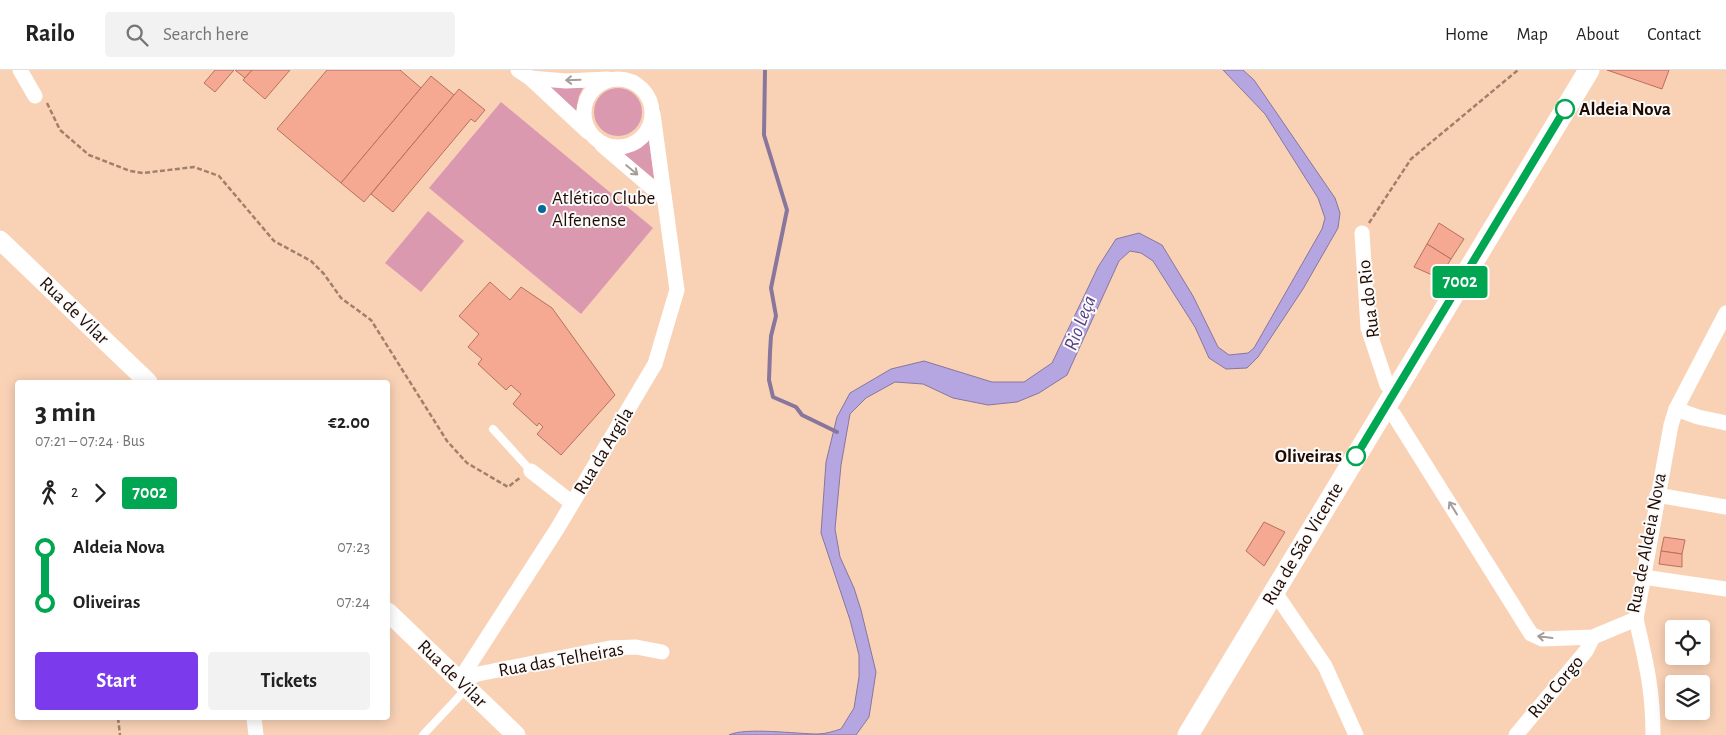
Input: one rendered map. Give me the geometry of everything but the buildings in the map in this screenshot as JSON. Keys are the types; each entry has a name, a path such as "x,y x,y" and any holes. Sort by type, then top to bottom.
{"main road":[{"name":"Rua de São Vicente","path":"1188,735 1588,70"}],"street":[{"path":"20,70 35,96"},
{"name":"Rua da Argila","path":"463,685 655,364 677,290 651,103 646,93 638,85 628,80 617,78 566,81 524,74"},
{"name":"Rua da Argila","path":"524,74 664,198"},
{"path":"617,78 606,80 596,85 589,93 583,114 595,138 609,146 630,145 646,133 652,114"},
{"name":"Rua do Rio","path":"1362,233 1368,328 1387,385 1395,389"},
{"name":"Rua de Vilar","path":"0,240 146,380"},
{"name":"Rua de Aldeia Nova","path":"1383,409 1394,415 1531,634 1542,639 1593,636 1636,619 1670,425 1676,409 1726,313"},
{"path":"1676,409 1698,417 1726,423"},
{"path":"530,471 572,503"},
{"path":"1657,495 1726,507"},
{"path":"1644,577 1726,589"},
{"path":"1274,591 1325,666 1356,735"},
{"name":"Rua de Vilar","path":"390,619 516,735"},
{"path":"1636,619 1650,673 1654,704 1654,735"},
{"name":"Rua Corgo","path":"1516,735 1586,651 1593,636"},
{"name":"Rua das Telheiras","path":"463,685 478,674 610,648 636,647 662,652"},
{"path":"254,720 256,735"}],"lane":[{"path":"493,429 530,471"},
{"path":"423,735 463,685"}],"path":[{"path":"1362,233 1411,159 1518,70"},
{"path":"35,96 46,102 60,130 89,155 143,173 194,167 219,176 274,241 311,261 324,274 341,298 371,320 447,441 467,463 508,487 530,471"},
{"path":"118,720 120,735"}],"shaded area":[{"path":"545,84 583,88 576,111"},
{"path":"613,88 623,88 635,95 642,107 642,117 635,129 623,136 613,136 605,132 598,125 594,117 594,107 598,99 605,92"},
{"name":"Atlético Clube Alfenense","path":"501,102 653,228 581,314 429,188"},
{"path":"649,140 654,178 624,154 638,148"},
{"path":"428,211 464,241 421,292 385,263"}],"water":[{"name":"Rio Leça","path":"1223,70 1243,70 1254,80 1335,198 1340,213 1338,228 1303,289 1258,357 1247,368 1226,369 1209,358 1195,327 1153,261 1141,253 1130,251 1119,261 1067,375 1039,393 1017,402 988,405 953,398 923,384 895,382 866,398 850,414 841,465 835,529 840,557 854,588 861,610 876,672 869,717 856,735 729,735 747,731 827,733 841,729 854,708 859,677 859,655 850,620 821,533 826,462 837,417 850,393 891,369 924,361 992,382 1024,382 1052,363 1098,267 1116,239 1139,233 1162,245 1193,296 1218,347 1229,355 1248,353 1254,348 1322,229 1325,218 1318,198 1265,114"}],"waterway":[{"path":"765,70 764,135 787,210 771,288 776,316 771,336 769,380 773,397 796,407 802,415 837,432"}],"bus line":[{"name":"7002","path":"1356,456 1565,109"}],"place":[{"name":"Aldeia Nova","path":"1565,109"},
{"name":"Atlético Clube Alfenense","path":"542,209"},
{"name":"Oliveiras","path":"1356,456"}]}
